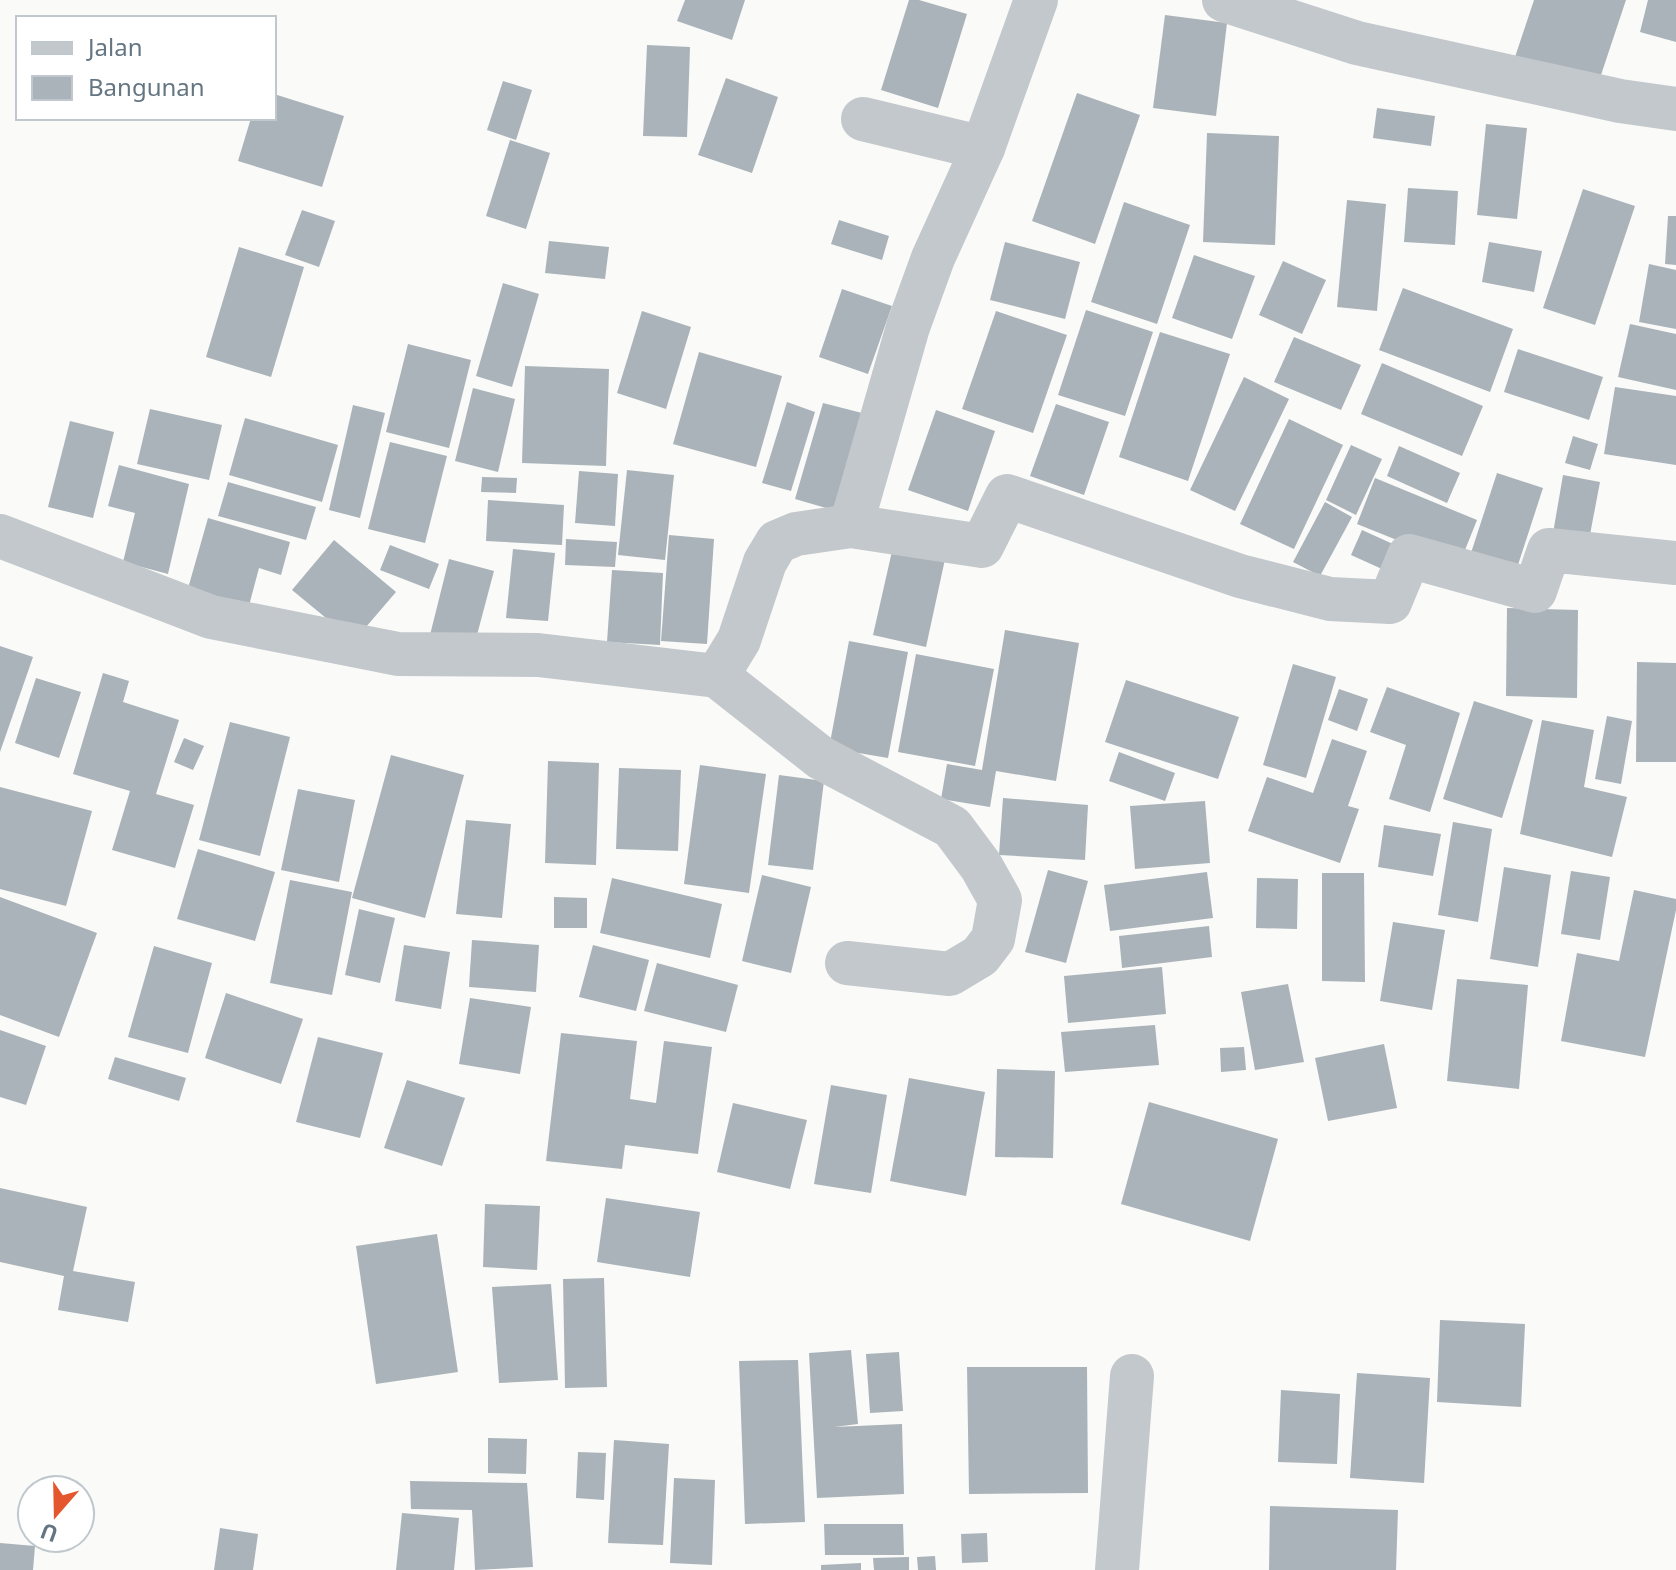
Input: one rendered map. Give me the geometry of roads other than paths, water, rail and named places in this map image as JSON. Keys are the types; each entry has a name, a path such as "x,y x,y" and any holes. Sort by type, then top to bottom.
{"street":[{"path":"851,526 908,327 933,258 983,148 1036,0"},
{"path":"1224,0 1357,43 1620,101 1676,109"},
{"path":"1331,0 1357,43"},
{"path":"863,119 983,148"},
{"path":"717,676 739,640 765,562 777,542 796,534 851,526 982,546 1007,496 1240,576 1330,599 1390,602 1409,556 1535,591 1549,550 1676,563"},
{"path":"0,536 211,617 398,654 538,655 717,676 821,758 952,827 981,866 1000,900 993,939 980,956 950,974 847,963"},
{"path":"1117,1570 1132,1376"}]}
